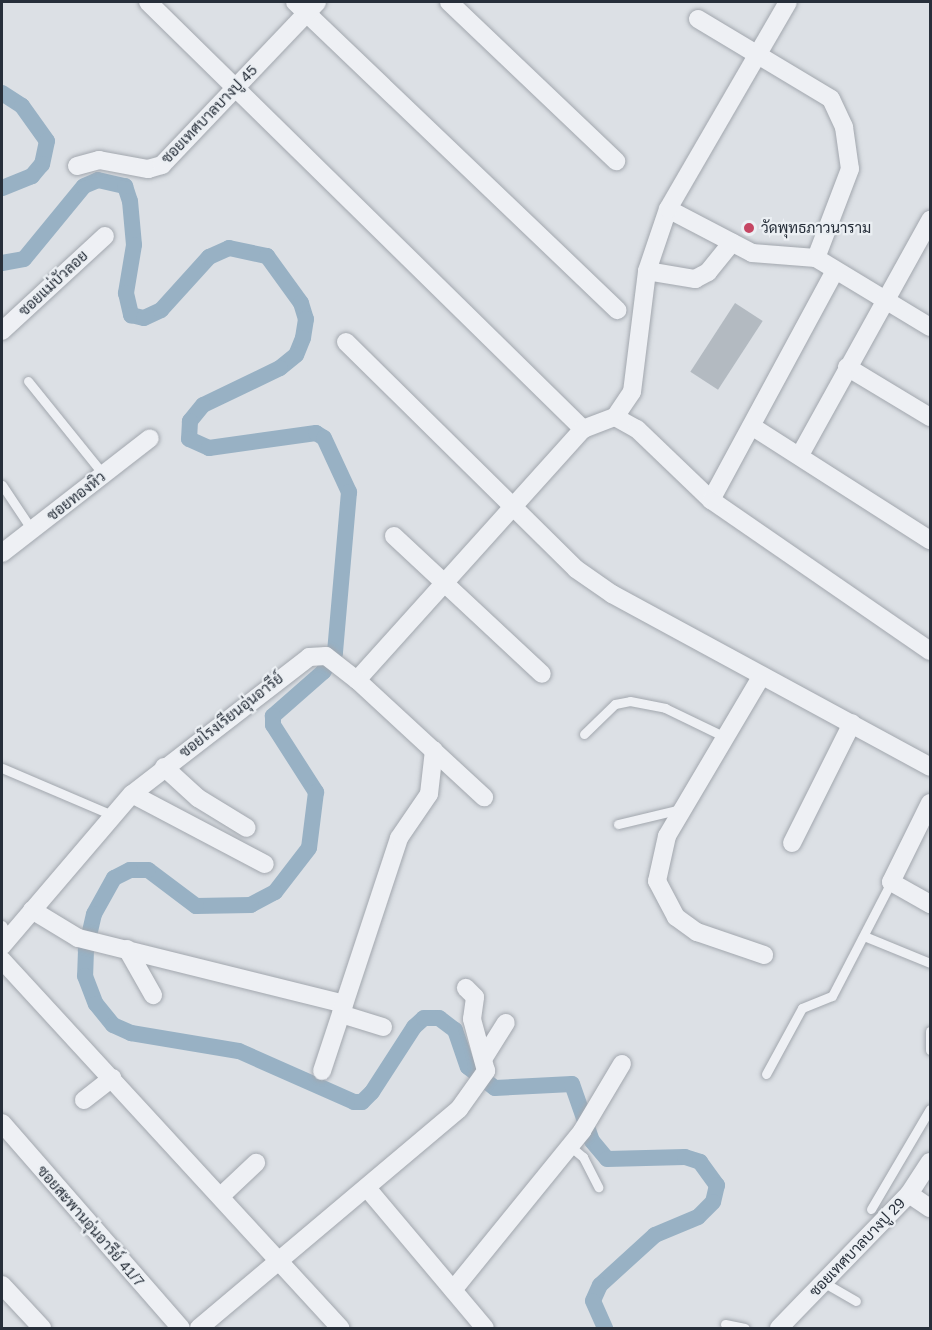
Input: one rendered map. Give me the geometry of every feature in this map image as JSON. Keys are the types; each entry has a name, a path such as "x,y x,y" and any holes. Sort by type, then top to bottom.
{"street":[{"path":"148,2 583,429"},
{"path":"449,2 616,161"},
{"path":"357,680 583,429 615,417 635,377 647,271 668,209 788,2"},
{"path":"306,5 617,310"},
{"name":"ซอยเทศบาลบางปู 45","path":"77,166 99,160 148,169 162,165 306,5"},
{"path":"698,19 831,99 844,127 850,169 816,258"},
{"path":"668,209 732,242 775,259 816,258 930,327"},
{"path":"800,455 884,299 928,230"},
{"name":"ซอยแม่บัวลอย","path":"2,331 105,236"},
{"path":"647,271 695,279 708,273 732,242"},
{"path":"711,500 753,428 835,271"},
{"path":"346,342 576,569 612,594 760,677 852,723 930,767"},
{"path":"847,367 930,417"},
{"path":"615,417 637,429 711,500 930,651"},
{"path":"753,428 800,455 930,540"},
{"name":"ซอยทองหิว","path":"2,553 150,438"},
{"path":"394,536 542,674"},
{"name":"ซอยโรงเรียนอุ่นอารีย์","path":"4,936 32,910 132,794 300,662 331,660 357,680 484,797"},
{"path":"760,677 658,854 657,881 664,899 697,932 764,955"},
{"path":"792,843 852,723"},
{"path":"322,1071 399,838 429,794 434,750"},
{"path":"164,767 198,798 247,828"},
{"path":"132,794 265,864"},
{"path":"930,803 924,831 891,882 930,904"},
{"path":"32,910 86,940 343,1009 383,1027"},
{"path":"127,950 153,995"},
{"path":"2,960 281,1259 340,1329"},
{"path":"466,988 475,997 472,1019 485,1056"},
{"path":"199,1329 446,1125 479,1083 485,1056 506,1023"},
{"path":"453,1290 571,1147 622,1064"},
{"path":"84,1100 112,1078"},
{"name":"ซอยสะพานอุ่นอารีย์ 41/7","path":"2,1123 181,1329"},
{"path":"222,1195 256,1163"},
{"name":"ซอยเทศบาลบางปู 29","path":"784,1327 909,1194 929,1167"},
{"path":"367,1188 485,1329"},
{"path":"909,1194 930,1208"},
{"path":"2,1285 36,1326"}],"lane":[{"path":"28,381 103,474"},
{"path":"2,485 32,530"},
{"path":"584,734 615,704 630,701 665,708 725,738"},
{"path":"2,768 112,815"},
{"path":"618,824 683,809"},
{"path":"766,1074 802,1008 832,996 891,882"},
{"path":"864,936 930,963"},
{"path":"930,1031 930,1050"},
{"path":"871,1209 930,1109"},
{"path":"571,1147 598,1187"},
{"path":"824,1282 856,1301"},
{"path":"725,1324 745,1329"}],"building":[{"path":"735,303 763,321 718,390 690,372"}],"waterway":[{"path":"2,93 22,106 47,141 42,164 32,176 2,188"},
{"path":"2,263 24,259 84,186 98,180 125,186 130,201 134,245 126,293 131,315 144,318 161,310 209,257 229,248 267,256 301,303 306,319 303,338 296,355 280,368 203,405 190,421 189,439 209,448 316,433 324,438 349,492 335,653 323,672 273,716 273,725 316,792 309,848 275,892 251,905 196,906 148,870 130,870 114,878 94,914 86,950 85,976 96,1004 113,1025 131,1033 239,1051 354,1102 362,1102 372,1092 414,1027 424,1018 439,1018 455,1030 468,1067 495,1088 572,1084 592,1141 607,1159 685,1157 700,1162 717,1185 713,1202 698,1217 655,1235 600,1285 593,1301 605,1328"}],"place":[{"name":"วัดพุทธภาวนาราม","path":"749,228"}]}
